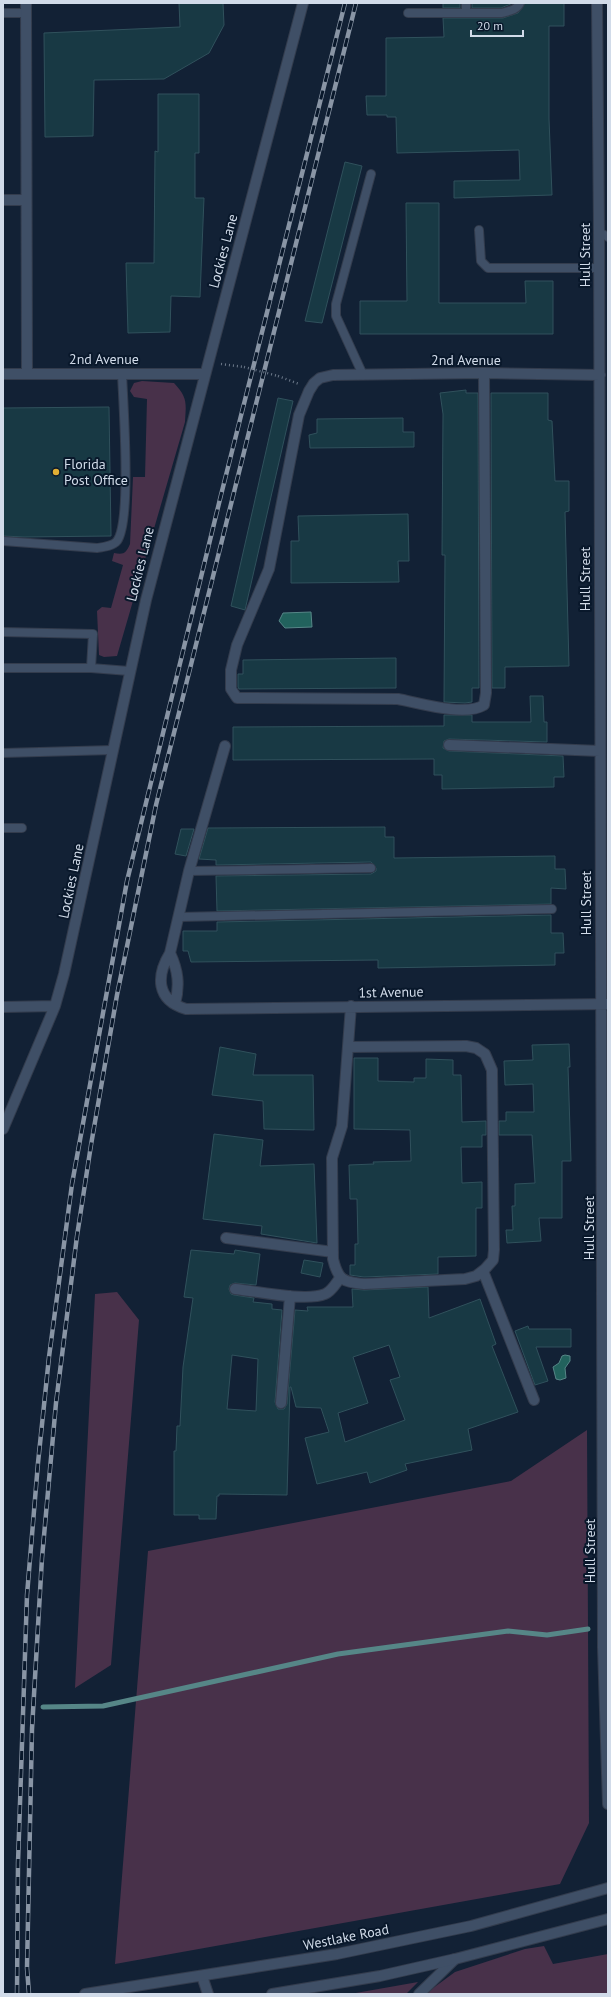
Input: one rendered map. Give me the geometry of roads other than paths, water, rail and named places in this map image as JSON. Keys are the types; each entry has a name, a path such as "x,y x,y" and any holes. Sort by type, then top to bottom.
{"street":[{"name":"Lockies Lane","path":"3,1129 55,1006 64,974 129,671 156,558 206,374 303,3"},
{"name":"Hull Street","path":"597,3 604,235 599,268 600,374 604,444 604,719 600,751 604,1004 603,1647 608,1804"},
{"path":"26,8 27,374"},
{"path":"3,200 26,200"},
{"name":"2nd Avenue","path":"484,373 486,700 484,705 474,709 422,705 398,699 245,699 238,698 234,695 230,680 235,652 269,568 296,426 311,388 320,378 333,375 484,373 600,374"},
{"name":"2nd Avenue","path":"3,374 206,374"},
{"path":"449,745 600,751"},
{"path":"170,953 178,974 178,994 175,1004 167,997 161,984 162,970 170,953 189,871 225,746"},
{"name":"1st Avenue","path":"175,1004 186,1009 604,1004"},
{"path":"3,1007 55,1006"},
{"path":"348,1047 452,1045 476,1048 485,1054 492,1070 495,1233 493,1260 476,1276 465,1279 364,1284 348,1282 340,1278 336,1271 333,1252 332,1158 342,1126 348,1047 352,1006"},
{"path":"226,1238 333,1252"},
{"path":"483,1271 534,1400"},
{"path":"235,1288 290,1296 318,1296 326,1294 340,1278"},
{"path":"281,1403 290,1296"},
{"name":"Westlake Road","path":"85,1994 336,1954 471,1926 608,1888"},
{"path":"272,1994 380,1976 455,1959 608,1919"},
{"path":"419,1994 455,1959"},
{"path":"202,1976 208,1994"}],"lane":[{"path":"466,3 466,13"},
{"path":"408,13 502,13 512,10 520,3"},
{"path":"3,13 26,8"},
{"path":"363,375 336,316 336,304 371,174"},
{"path":"479,230 481,261 488,268 599,268"},
{"path":"3,541 98,548 113,544 117,541 124,523 126,489 122,373"},
{"path":"3,632 92,634 91,668"},
{"path":"3,668 91,668 129,671"},
{"path":"3,753 113,750"},
{"path":"3,828 22,828"},
{"path":"189,871 371,868"},
{"path":"179,917 552,909"}],"waterway":[{"path":"43,1707 103,1706 338,1654 508,1631 547,1635 588,1629"}],"railway":[{"path":"17,1994 18,1863 27,1595 49,1357 72,1184 127,881 221,495 345,3"},
{"path":"29,1994 27,1968 32,1729 42,1558 56,1403 77,1236 91,1145 117,995 156,805 356,3"}],"place":[{"name":"Florida Post Office","path":"56,472"}]}
